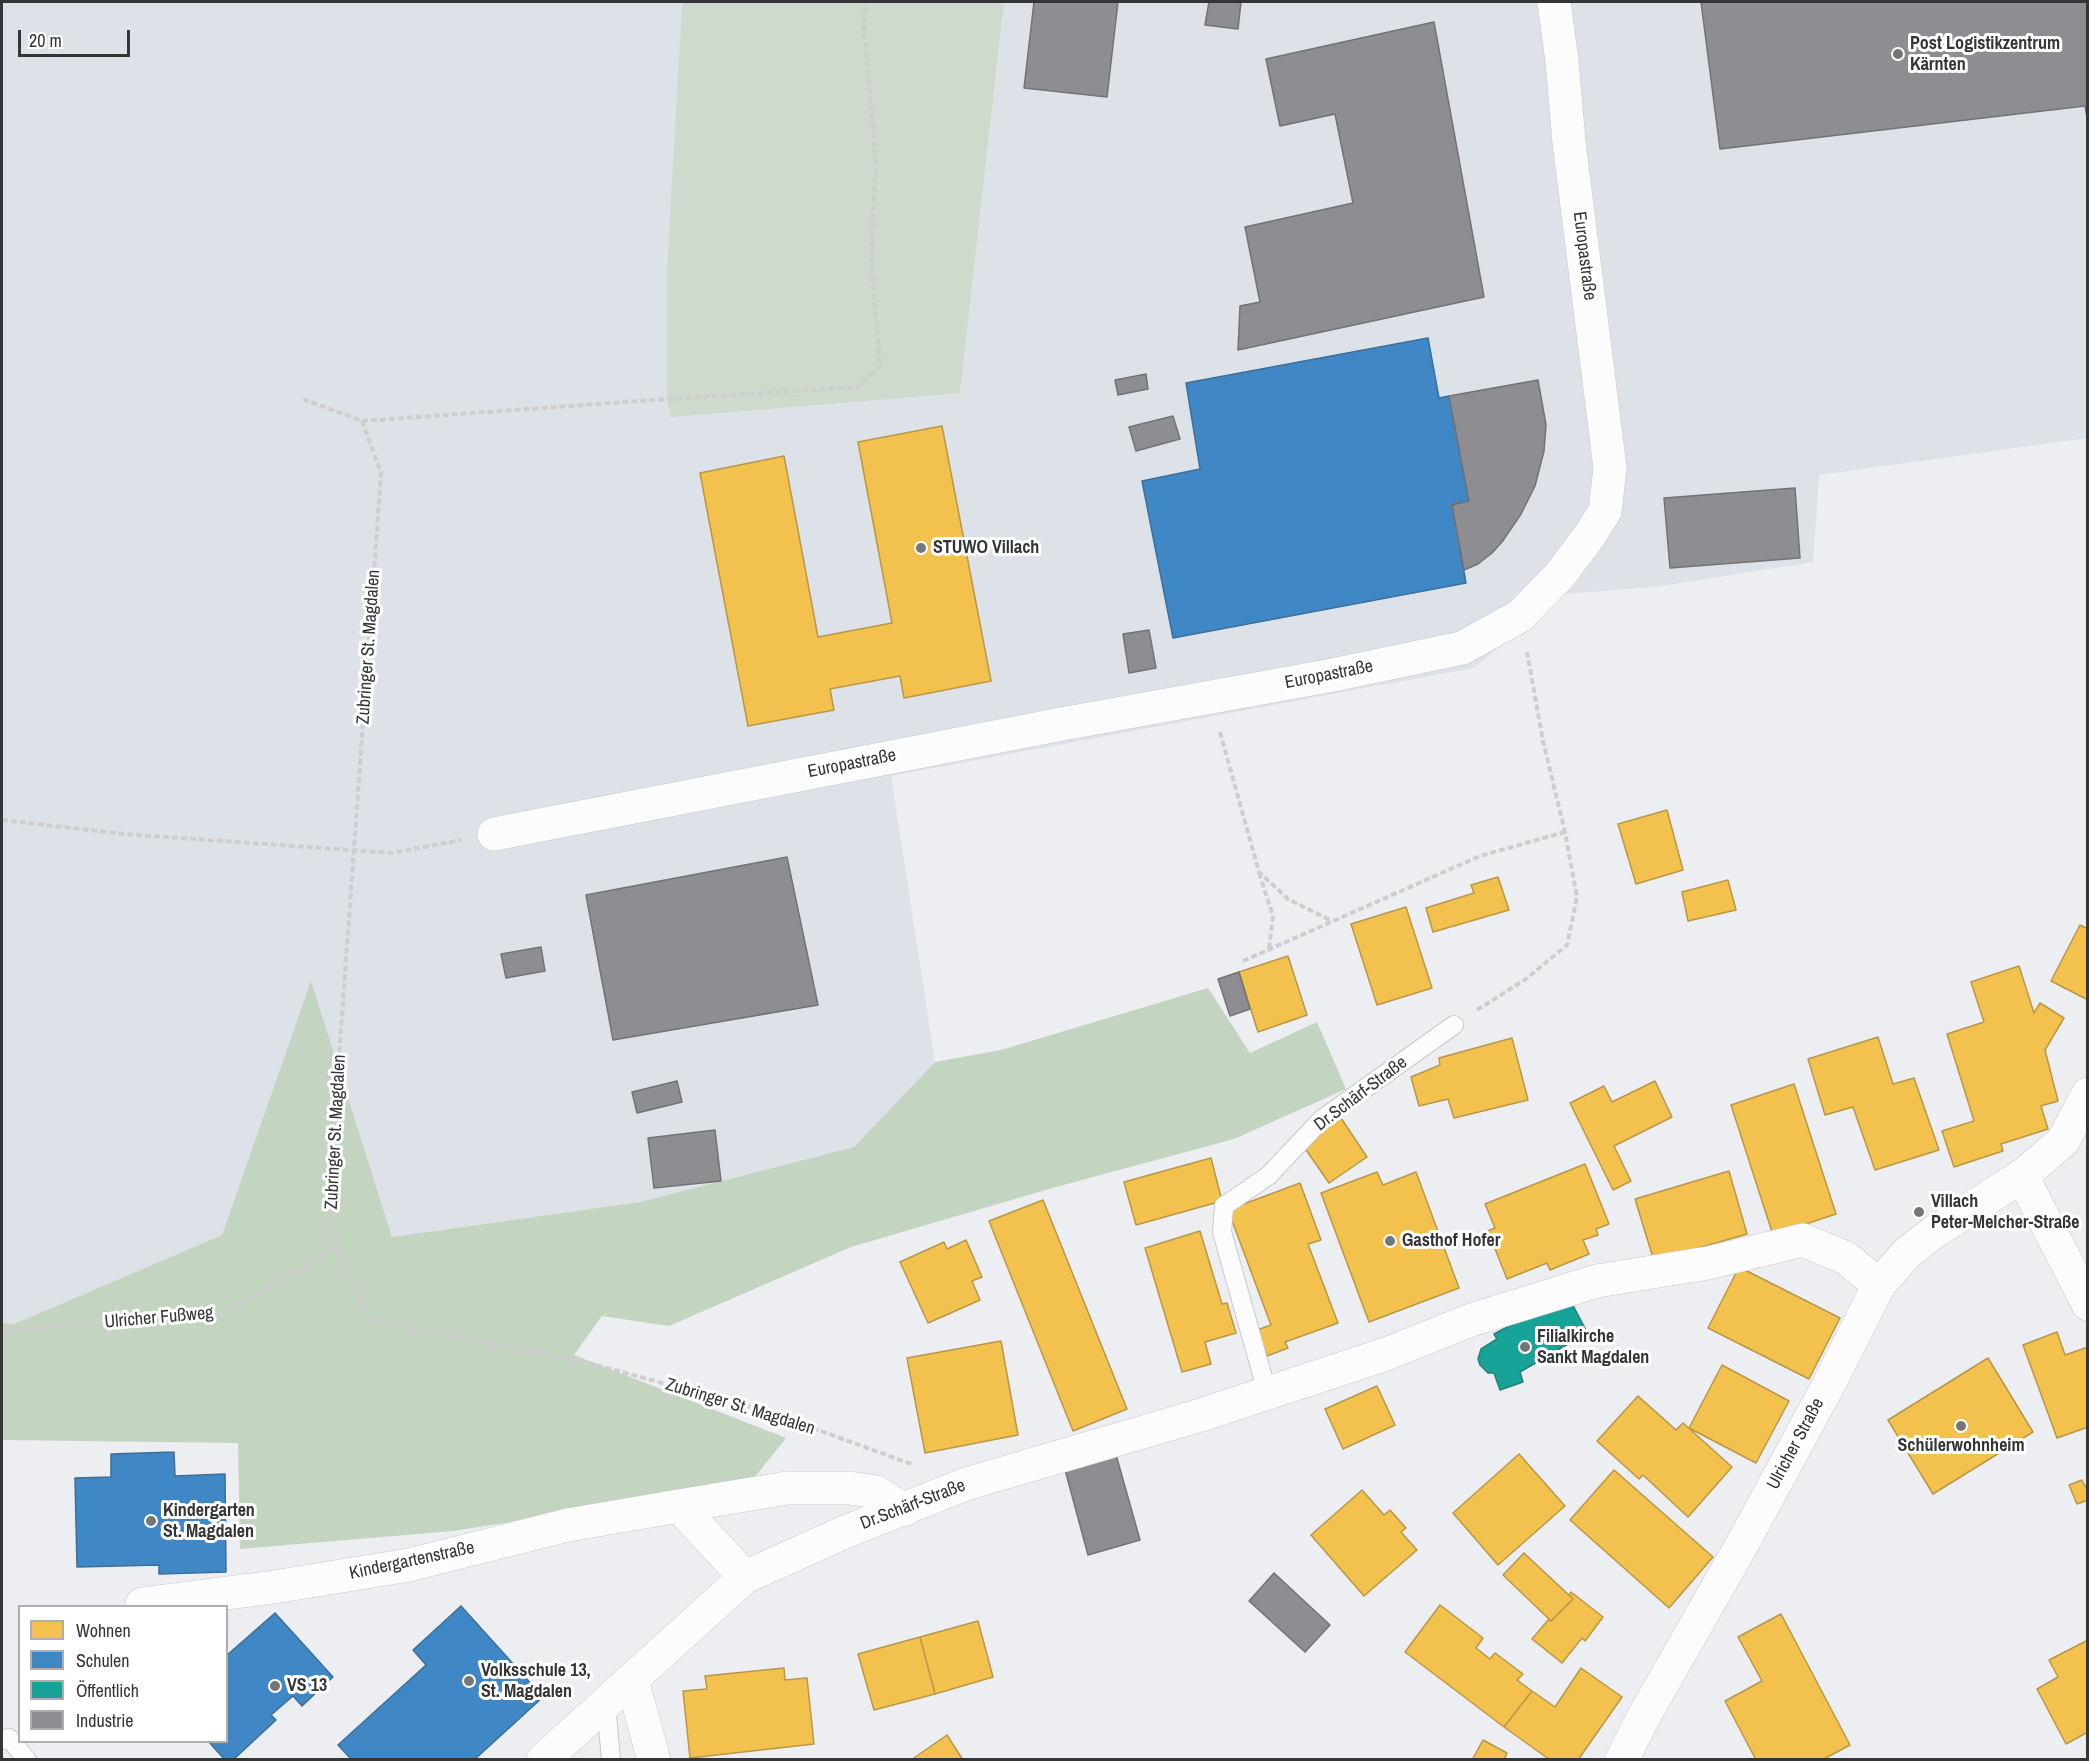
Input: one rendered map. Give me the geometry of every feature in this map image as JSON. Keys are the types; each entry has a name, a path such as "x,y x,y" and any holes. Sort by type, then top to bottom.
{"street":[{"name":"Europastraße","path":"494,834 1073,722 1333,675 1462,648 1520,616 1560,574 1605,511 1610,468 1569,142 1554,2"},
{"name":"Ulricher Straße","path":"1622,1760 1761,1510 1879,1285 1907,1253 1925,1239 2022,1176 2075,1136 2088,1094"},
{"path":"2022,1176 2088,1304"},
{"name":"Dr.Schärf-Straße","path":"543,1760 745,1577 845,1532 966,1484 1201,1415 1386,1354 1472,1320 1597,1281 1708,1263 1803,1240 1846,1258 1879,1285"},
{"name":"Kindergartenstraße","path":"142,1604 274,1587 409,1565 568,1525 787,1488 849,1488 876,1492 904,1510"},
{"path":"679,1506 745,1577"},
{"path":"632,1680 654,1760"}],"lane":[{"name":"Dr.Schärf-Straße","path":"1267,1392 1222,1232 1224,1206 1268,1176 1322,1119 1454,1025"},
{"path":"606,1704 611,1760"},
{"path":"2,1740 9,1738 27,1760"}],"path":[{"path":"303,399 362,421 857,387 879,367 871,258 876,164 864,30 865,2"},
{"name":"Zubringer St. Magdalen","path":"362,421 381,473 329,1196 336,1249 371,1320 580,1361 766,1411 966,1484"},
{"path":"1454,1025 1526,979 1567,945 1577,897 1543,741 1520,616"},
{"path":"1210,697 1273,916 1269,949"},
{"path":"2,820 124,834 392,853 494,834"},
{"path":"1243,961 1480,856 1564,832"},
{"path":"1259,872 1288,899 1332,921"},
{"name":"Ulricher Fußweg","path":"2,1332 224,1313 336,1249"}],"shaded area":[{"path":"2,2 682,2 667,269 668,399 960,393 1004,2 2087,2 2087,438 1819,475 1813,562 1662,586 1566,594 1473,668 891,776 935,1062 854,1147 640,1202 392,1237 311,982 222,1235 14,1324 2,1323"}],"green space":[{"path":"682,2 1004,2 960,393 671,417 667,399 667,269"},
{"path":"311,981 392,1237 640,1202 854,1147 935,1062 1001,1050 1208,988 1250,1053 1317,1022 1346,1089 1234,1139 1056,1187 851,1247 669,1326 602,1316 574,1355 786,1438 753,1479 671,1497 453,1531 240,1549 238,1443 2,1440 2,1323 14,1324 222,1235"}],"building: Wohnen":[{"name":"STUWO Villach","path":"942,426 991,681 904,698 900,676 830,689 834,710 748,726 700,473 784,456 818,637 892,623 858,442"},
{"path":"1667,810 1683,870 1636,884 1618,824"},
{"path":"1498,877 1509,910 1433,932 1426,908 1474,893 1471,885"},
{"path":"1728,880 1736,910 1688,921 1682,892"},
{"path":"1406,907 1432,988 1377,1005 1351,924"},
{"path":"2080,925 2088,929 2088,1000 2051,981"},
{"path":"1288,956 1307,1015 1258,1032 1239,972"},
{"path":"2019,966 2034,1013 2040,1003 2064,1018 2045,1050 2058,1101 2041,1106 2048,1129 2001,1144 2003,1151 1954,1167 1942,1131 1974,1121 1947,1034 1984,1022 1971,982"},
{"path":"1878,1037 1893,1084 1914,1078 1939,1150 1875,1170 1853,1107 1825,1115 1808,1059"},
{"path":"1512,1038 1528,1100 1454,1118 1448,1099 1419,1106 1411,1077 1440,1065 1439,1058"},
{"path":"1655,1081 1672,1117 1614,1146 1631,1181 1613,1190 1570,1103 1604,1086 1612,1102"},
{"path":"1794,1084 1836,1214 1773,1235 1731,1105"},
{"path":"1341,1118 1367,1157 1329,1183 1302,1144"},
{"path":"1211,1158 1222,1201 1136,1225 1124,1182"},
{"path":"1585,1164 1609,1224 1596,1229 1598,1235 1583,1240 1589,1254 1550,1270 1547,1263 1507,1279 1488,1231 1495,1228 1485,1204"},
{"path":"1729,1171 1747,1234 1654,1261 1635,1199"},
{"name":"Gasthof Hofer","path":"1377,1172 1383,1185 1416,1172 1459,1288 1369,1322 1321,1193"},
{"path":"1300,1183 1321,1240 1308,1244 1338,1323 1285,1342 1288,1348 1267,1356 1257,1330 1271,1325 1228,1210"},
{"path":"1043,1200 1127,1409 1073,1431 989,1221"},
{"path":"1200,1231 1222,1304 1227,1303 1236,1333 1205,1342 1211,1364 1182,1372 1145,1248"},
{"path":"966,1240 982,1277 972,1281 980,1300 928,1323 900,1262 944,1242 947,1249"},
{"path":"1739,1267 1840,1318 1809,1379 1708,1328"},
{"path":"2057,1332 2065,1355 2088,1347 2088,1427 2057,1438 2023,1345"},
{"path":"1001,1341 1018,1435 925,1453 907,1358"},
{"name":"Schülerwohnheim","path":"1988,1358 2033,1432 1933,1494 1888,1420"},
{"path":"1722,1365 1789,1401 1756,1463 1689,1428"},
{"path":"1377,1386 1395,1425 1343,1449 1325,1409"},
{"path":"1638,1396 1676,1430 1683,1423 1732,1467 1688,1517 1643,1475 1639,1479 1597,1441"},
{"path":"1519,1454 1565,1506 1498,1565 1453,1513"},
{"path":"1614,1470 1713,1557 1669,1608 1570,1520"},
{"path":"2082,1480 2088,1492 2088,1500 2077,1504 2069,1485"},
{"path":"1362,1490 1384,1515 1390,1510 1406,1528 1401,1532 1417,1550 1364,1596 1311,1535"},
{"path":"1524,1553 1573,1599 1551,1621 1503,1575"},
{"path":"1571,1592 1603,1617 1585,1641 1582,1638 1562,1663 1532,1639 1549,1619 1551,1621 1573,1599 1569,1595"},
{"path":"1440,1605 1483,1638 1476,1648 1490,1659 1495,1653 1523,1674 1517,1680 1532,1691 1504,1727 1405,1652"},
{"path":"1781,1614 1850,1745 1822,1760 1756,1760 1725,1701 1762,1681 1738,1637"},
{"path":"978,1621 993,1677 935,1694 920,1637"},
{"path":"920,1637 935,1694 874,1710 858,1654"},
{"path":"2088,1640 2088,1732 2066,1744 2037,1689 2058,1677 2049,1660"},
{"path":"784,1668 785,1680 807,1678 814,1744 690,1758 683,1691 707,1689 705,1676"},
{"path":"1581,1668 1622,1697 1578,1760 1550,1760 1504,1727 1532,1691 1555,1707"},
{"path":"947,1735 963,1760 911,1760"},
{"path":"1483,1740 1507,1753 1504,1760 1472,1760"}],"building: Schulen":[{"path":"1428,338 1439,398 1449,396 1469,501 1452,505 1466,583 1173,638 1142,481 1200,469 1186,383"},
{"name":"Kindergarten St. Magdalen","path":"174,1452 175,1476 225,1474 226,1572 159,1574 159,1565 77,1567 75,1478 111,1477 111,1454"},
{"name":"Volksschule 13, St. Magdalen","path":"461,1606 543,1697 474,1760 352,1760 338,1745 426,1665 413,1650"},
{"name":"VS 13","path":"275,1613 333,1677 302,1706 293,1696 271,1715 276,1720 233,1760 225,1760 210,1743 228,1743 228,1654"}],"building: Öffentlich":[{"name":"Filialkirche Sankt Magdalen","path":"1569,1298 1586,1330 1566,1341 1568,1344 1520,1372 1523,1382 1500,1390 1494,1373 1488,1373 1480,1365 1478,1359 1481,1349 1497,1339 1494,1334 1547,1306"}],"building: Industrie":[{"path":"1034,2 1118,2 1107,97 1024,88"},
{"path":"1209,2 1241,2 1238,29 1205,25"},
{"name":"Post Logistikzentrum Kärnten","path":"1701,2 2088,2 2088,123 2085,106 1720,149"},
{"path":"1434,22 1484,297 1238,350 1240,306 1260,302 1245,227 1353,203 1335,114 1280,126 1266,59"},
{"path":"1146,374 1148,389 1118,395 1115,380"},
{"path":"1538,380 1546,425 1544,451 1535,486 1521,514 1502,542 1478,564 1464,570 1452,505 1469,501 1449,396"},
{"path":"1173,416 1180,439 1136,451 1129,427"},
{"path":"1795,488 1800,558 1670,568 1664,498"},
{"path":"1149,630 1156,668 1129,673 1123,634"},
{"path":"787,857 818,1005 613,1040 586,895"},
{"path":"541,947 545,971 506,978 501,954"},
{"path":"1239,972 1250,1009 1230,1016 1218,979"},
{"path":"677,1081 682,1102 637,1113 632,1092"},
{"path":"715,1130 721,1181 654,1188 648,1138"},
{"path":"1115,1451 1140,1540 1088,1555 1064,1466"},
{"path":"1274,1573 1330,1625 1305,1652 1249,1601"}],"place":[{"name":"Post Logistikzentrum Kärnten","path":"1898,54"},
{"name":"STUWO Villach","path":"921,548"},
{"name":"Villach Peter-Melcher-Straße","path":"1919,1212"},
{"name":"Gasthof Hofer","path":"1390,1241"},
{"name":"Filialkirche Sankt Magdalen","path":"1525,1347"},
{"name":"Schülerwohnheim","path":"1961,1426"},
{"name":"Kindergarten St. Magdalen","path":"151,1521"},
{"name":"Volksschule 13, St. Magdalen","path":"469,1681"},
{"name":"VS 13","path":"275,1686"}]}
